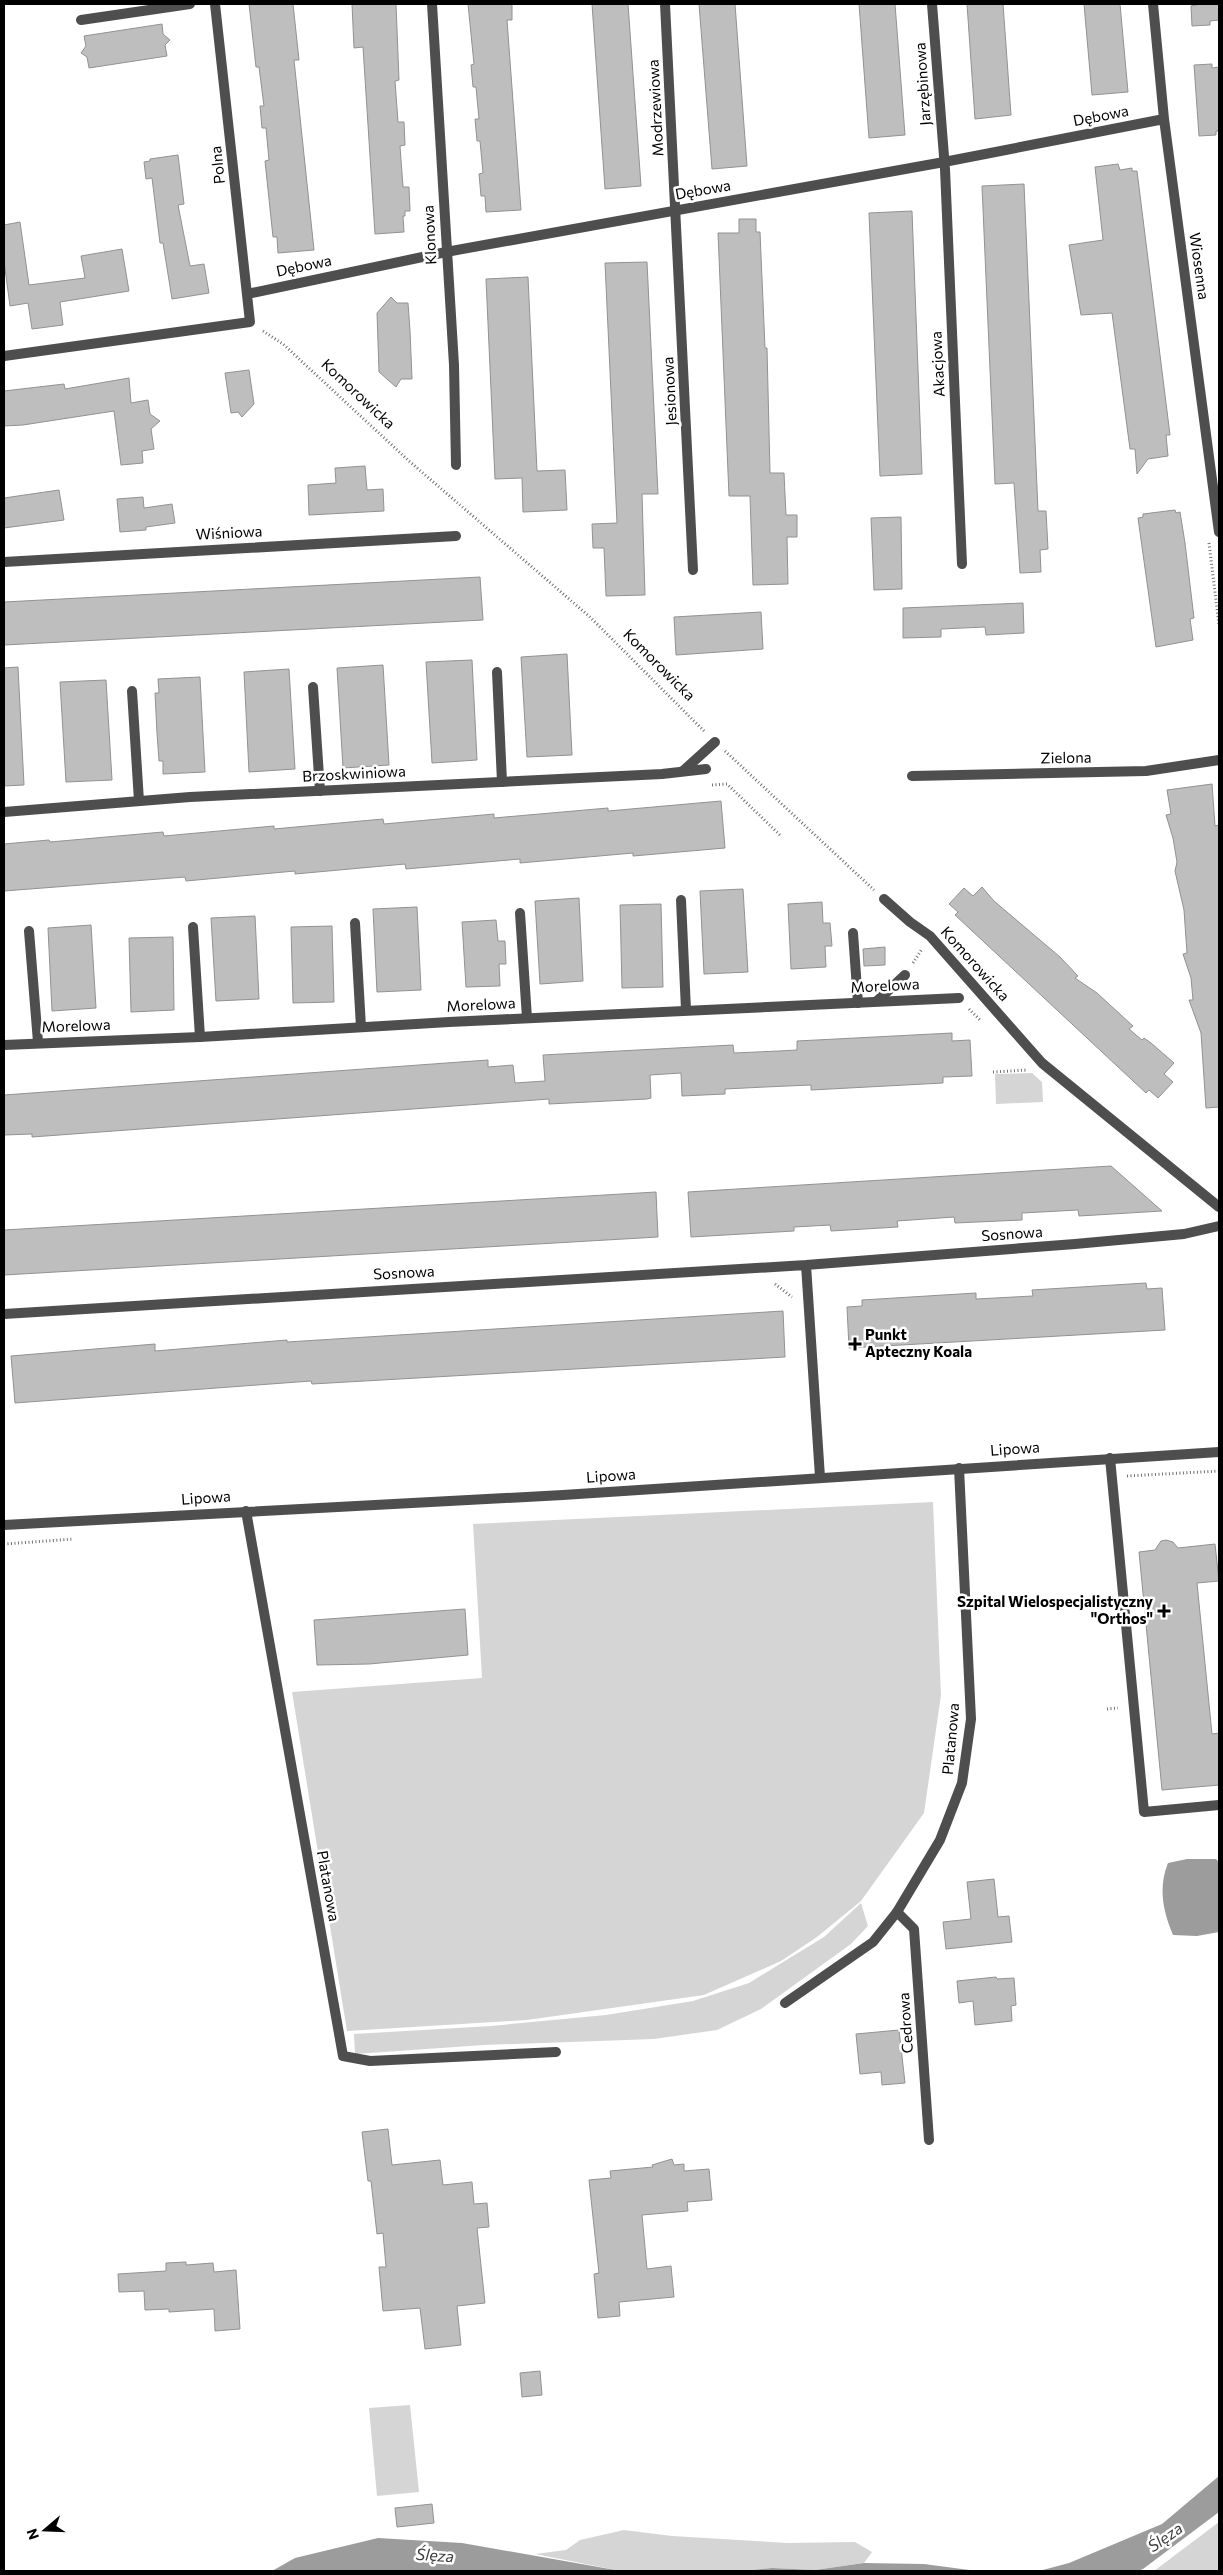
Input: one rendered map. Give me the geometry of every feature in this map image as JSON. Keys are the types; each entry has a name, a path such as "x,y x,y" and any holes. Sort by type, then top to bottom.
{"street":[{"path":"81,20 190,4"},
{"name":"Polna","path":"215,4 250,322"},
{"name":"Klonowa","path":"432,4 454,365 456,465"},
{"name":"Modrzewiowa","path":"665,4 677,210"},
{"name":"Jarzębinowa","path":"932,4 944,162"},
{"name":"Wiosenna","path":"1153,4 1164,119 1219,532"},
{"name":"Dębowa","path":"247,294 446,252 944,162 1164,119"},
{"name":"Akacjowa","path":"944,162 962,564"},
{"name":"Jesionowa","path":"677,210 693,570"},
{"path":"4,356 250,322"},
{"name":"Wiśniowa","path":"4,562 456,536"},
{"path":"497,672 502,782"},
{"path":"314,687 320,791"},
{"path":"132,691 139,801"},
{"path":"683,772 714,742"},
{"name":"Zielona","path":"912,776 1146,771 1219,760"},
{"name":"Brzoskwiniowa","path":"4,812 139,801 683,772 706,769"},
{"name":"Komorowicka","path":"884,899 910,922 930,936 1042,1063 1219,1207"},
{"path":"681,900 686,1010"},
{"path":"520,913 527,1018"},
{"path":"355,923 362,1027"},
{"path":"193,927 200,1037"},
{"path":"29,931 38,1042"},
{"path":"853,933 858,1003"},
{"path":"877,1001 905,975"},
{"name":"Morelowa","path":"4,1045 38,1042 200,1037 527,1018 959,998"},
{"name":"Sosnowa","path":"4,1314 806,1265 1184,1234 1219,1226"},
{"path":"806,1265 820,1477"},
{"name":"Lipowa","path":"4,1526 564,1494 1219,1452"},
{"path":"1110,1458 1144,1812 1219,1805"},
{"name":"Platanowa","path":"785,2003 873,1942 897,1912 940,1840 962,1783 970,1719 959,1468"},
{"name":"Platanowa","path":"246,1511 343,2056 370,2061 556,2052"},
{"name":"Cedrowa","path":"897,1912 914,1929 929,2140"}],"path":[{"name":"Komorowicka","path":"250,322 282,344 408,461 590,617 714,742 884,899"},
{"path":"708,785 727,784 781,836"},
{"path":"905,975 930,936"},
{"path":"967,1007 988,1028"},
{"path":"993,1072 1031,1068"},
{"path":"774,1282 797,1303"}],"shaded area":[{"path":"1032,1073 1042,1082 1043,1102 996,1104 995,1074"},
{"path":"933,1502 941,1695 924,1813 861,1901 817,1937 781,1961 704,1995 527,2020 347,2031 292,1692 482,1678 473,1524"},
{"path":"861,1903 868,1926 851,1944 761,2009 717,2030 654,2039 484,2045 355,2054 354,2034 491,2026 606,2015 693,2001 749,1983 824,1937"},
{"path":"410,2405 419,2492 377,2496 369,2408"},
{"path":"1219,2522 1219,2571 1154,2571"},
{"path":"624,2530 672,2536 788,2543 855,2542 872,2552 864,2563 815,2570 772,2568 743,2571 621,2571 535,2554 566,2550 580,2540"}],"water":[{"path":"1187,1859 1216,1859 1219,1862 1219,1932 1197,1936 1173,1935 1164,1908 1163,1881 1168,1863"},
{"name":"Ślęza","path":"1219,2476 1219,2512 1143,2569 1138,2571 1039,2571 1069,2563 1162,2524"},
{"name":"Ślęza","path":"378,2538 462,2543 621,2571 272,2571 295,2558"},
{"path":"864,2563 924,2564 977,2571 743,2571 772,2568 815,2570"}],"building":[{"path":"249,4 293,4 299,60 294,60 314,250 278,253 277,237 273,237 265,161 269,160 266,128 262,128 260,106 264,106 259,67 256,67"},
{"path":"352,4 396,4 399,80 395,81 398,122 404,122 405,145 400,146 403,187 409,187 410,211 405,211 405,216 403,216 404,232 375,234 363,47 354,48"},
{"path":"468,4 512,4 512,20 507,20 521,210 486,212 485,196 481,196 479,174 483,173 480,141 477,141 475,119 479,119 476,87 473,87 471,65 474,64"},
{"path":"592,4 628,4 641,186 605,189"},
{"path":"699,4 735,4 747,166 712,169"},
{"path":"859,4 895,4 905,135 869,138"},
{"path":"967,4 1003,4 1011,115 975,119"},
{"path":"1084,4 1120,4 1128,92 1092,95"},
{"path":"1219,4 1219,20 1210,21 1210,25 1192,26 1191,6"},
{"path":"162,24 163,34 170,40 165,45 167,56 89,68 87,57 81,53 86,46 84,36"},
{"path":"1212,64 1212,68 1219,67 1219,131 1216,131 1216,135 1199,136 1194,65"},
{"path":"178,155 184,204 178,205 190,266 204,264 209,293 172,299 163,243 160,243 152,178 146,179 144,162 150,161 150,159"},
{"path":"1118,164 1120,170 1132,168 1132,171 1137,171 1170,435 1166,435 1168,456 1148,459 1137,474 1135,449 1130,449 1112,313 1081,315 1069,245 1103,240 1095,167"},
{"path":"1024,184 1038,511 1046,511 1048,549 1040,550 1041,572 1020,573 1014,483 995,484 982,186"},
{"path":"912,211 922,474 880,476 869,213"},
{"path":"739,219 756,219 756,232 760,232 765,348 767,348 770,473 784,473 786,515 797,515 797,537 787,537 788,584 753,585 750,496 729,496 718,233 739,233"},
{"path":"20,222 29,285 85,278 81,256 122,249 129,291 60,302 63,325 32,329 28,303 10,306 4,261 4,225"},
{"path":"647,262 658,494 642,494 645,595 606,596 604,548 593,548 592,524 617,523 605,263"},
{"path":"528,277 537,471 565,470 567,510 523,512 522,478 495,479 486,279"},
{"path":"391,297 397,303 408,303 410,331 412,379 401,379 396,387 379,372 377,313"},
{"path":"249,370 254,404 242,417 238,412 231,413 225,373"},
{"path":"129,378 131,403 148,400 150,414 160,421 151,429 154,449 142,451 143,463 121,465 114,411 23,425 4,426 4,391 64,384 65,389"},
{"path":"365,466 367,490 383,489 384,511 309,515 308,485 336,483 335,468"},
{"path":"59,490 64,520 4,528 4,498"},
{"path":"143,497 144,508 172,504 175,523 146,527 146,530 120,532 117,499"},
{"path":"1175,510 1176,513 1180,512 1185,543 1194,618 1190,619 1193,640 1156,647 1138,518 1143,517 1143,514"},
{"path":"901,517 902,589 874,590 871,518"},
{"path":"480,577 483,620 4,645 4,602"},
{"path":"1023,603 1024,633 986,635 985,627 941,629 941,637 903,638 903,608"},
{"path":"761,612 763,649 676,655 674,617"},
{"path":"567,654 572,755 527,757 521,657"},
{"path":"472,660 477,760 432,763 426,662"},
{"path":"383,665 389,765 343,768 337,668"},
{"path":"18,667 24,785 4,786 4,668"},
{"path":"289,669 295,769 249,772 244,672"},
{"path":"200,677 205,772 163,774 163,761 159,761 157,733 155,693 159,693 158,679"},
{"path":"106,680 112,780 66,782 60,682"},
{"path":"1212,784 1215,826 1219,825 1219,1107 1206,1108 1201,1033 1189,1000 1193,1000 1191,978 1183,954 1187,953 1184,910 1175,871 1177,862 1173,838 1166,815 1171,814 1167,790"},
{"path":"721,801 725,848 633,856 633,853 520,863 520,859 406,869 405,864 295,874 295,871 186,881 185,877 4,891 4,844 163,832 164,836 274,826 274,829 383,819 384,824 494,814 494,818 608,808 608,811"},
{"path":"982,887 994,901 1060,957 1078,976 1075,978 1097,993 1133,1026 1129,1029 1142,1040 1144,1038 1151,1043 1174,1063 1164,1074 1173,1082 1158,1098 1149,1090 1146,1093 955,915 958,912 949,904 964,888 973,896"},
{"path":"743,889 748,972 704,974 700,891"},
{"path":"579,898 583,981 540,984 535,901"},
{"path":"822,902 823,923 830,923 832,946 825,946 826,967 791,969 788,904"},
{"path":"661,904 663,987 622,988 620,905"},
{"path":"417,907 421,990 377,992 373,909"},
{"path":"255,916 259,999 216,1001 211,918"},
{"path":"496,920 498,941 505,941 506,964 499,964 500,986 466,987 462,922"},
{"path":"91,925 96,1008 52,1011 48,928"},
{"path":"332,926 334,1002 293,1003 291,927"},
{"path":"173,937 174,1010 131,1012 129,938"},
{"path":"885,947 885,965 864,966 863,949"},
{"path":"952,1033 952,1041 970,1040 972,1076 943,1077 943,1083 811,1090 811,1085 765,1087 725,1089 725,1094 682,1096 681,1073 650,1075 651,1098 647,1099 549,1104 549,1099 32,1137 32,1134 4,1135 4,1095 488,1060 488,1067 513,1065 515,1083 545,1081 543,1055 733,1045 734,1053 779,1051 797,1050 797,1041"},
{"path":"1111,1166 1162,1211 1079,1216 1078,1210 1022,1213 1022,1220 955,1223 954,1217 897,1221 898,1227 831,1231 830,1225 794,1227 794,1231 691,1237 688,1192"},
{"path":"656,1192 658,1237 4,1275 4,1230"},
{"path":"1146,1283 1147,1289 1162,1288 1165,1330 849,1348 847,1307 862,1306 862,1300 976,1293 976,1299 1033,1296 1032,1290"},
{"path":"783,1311 785,1357 312,1384 311,1381 15,1403 11,1356 155,1344 155,1351 287,1340 287,1342"},
{"path":"1161,1541 1173,1542 1178,1548 1215,1544 1219,1581 1197,1583 1212,1734 1219,1733 1219,1785 1162,1790 1139,1552 1155,1550"},
{"path":"465,1609 468,1655 369,1664 317,1665 314,1620"},
{"path":"994,1879 998,1917 1009,1916 1012,1942 946,1949 943,1922 971,1919 967,1882"},
{"path":"996,1977 997,1979 1014,1978 1016,2005 1011,2006 1012,2021 975,2025 973,2001 959,2003 957,1981"},
{"path":"899,2030 905,2083 882,2085 881,2072 860,2074 856,2034"},
{"path":"388,2129 392,2165 440,2160 443,2185 472,2182 474,2204 487,2203 489,2227 477,2228 485,2303 457,2306 461,2345 425,2349 420,2308 383,2311 379,2267 386,2267 383,2233 377,2234 371,2181 368,2181 362,2132"},
{"path":"672,2159 674,2165 684,2164 684,2171 709,2169 712,2200 687,2202 688,2211 642,2215 647,2269 671,2266 674,2297 619,2302 620,2316 598,2318 594,2274 599,2273 589,2180 611,2178 610,2171 653,2167 652,2165"},
{"path":"186,2262 186,2265 213,2263 214,2272 236,2270 240,2329 215,2331 214,2309 169,2312 169,2309 145,2310 144,2291 119,2292 118,2274 166,2271 166,2263"},
{"path":"540,2371 542,2395 522,2397 520,2373"},
{"path":"432,2504 434,2523 397,2527 395,2508"}],"place":[{"name":"Punkt Apteczny Koala","path":"855,1344"},
{"name":"Szpital Wielospecjalistyczny \"Orthos\"","path":"1164,1611"}]}
